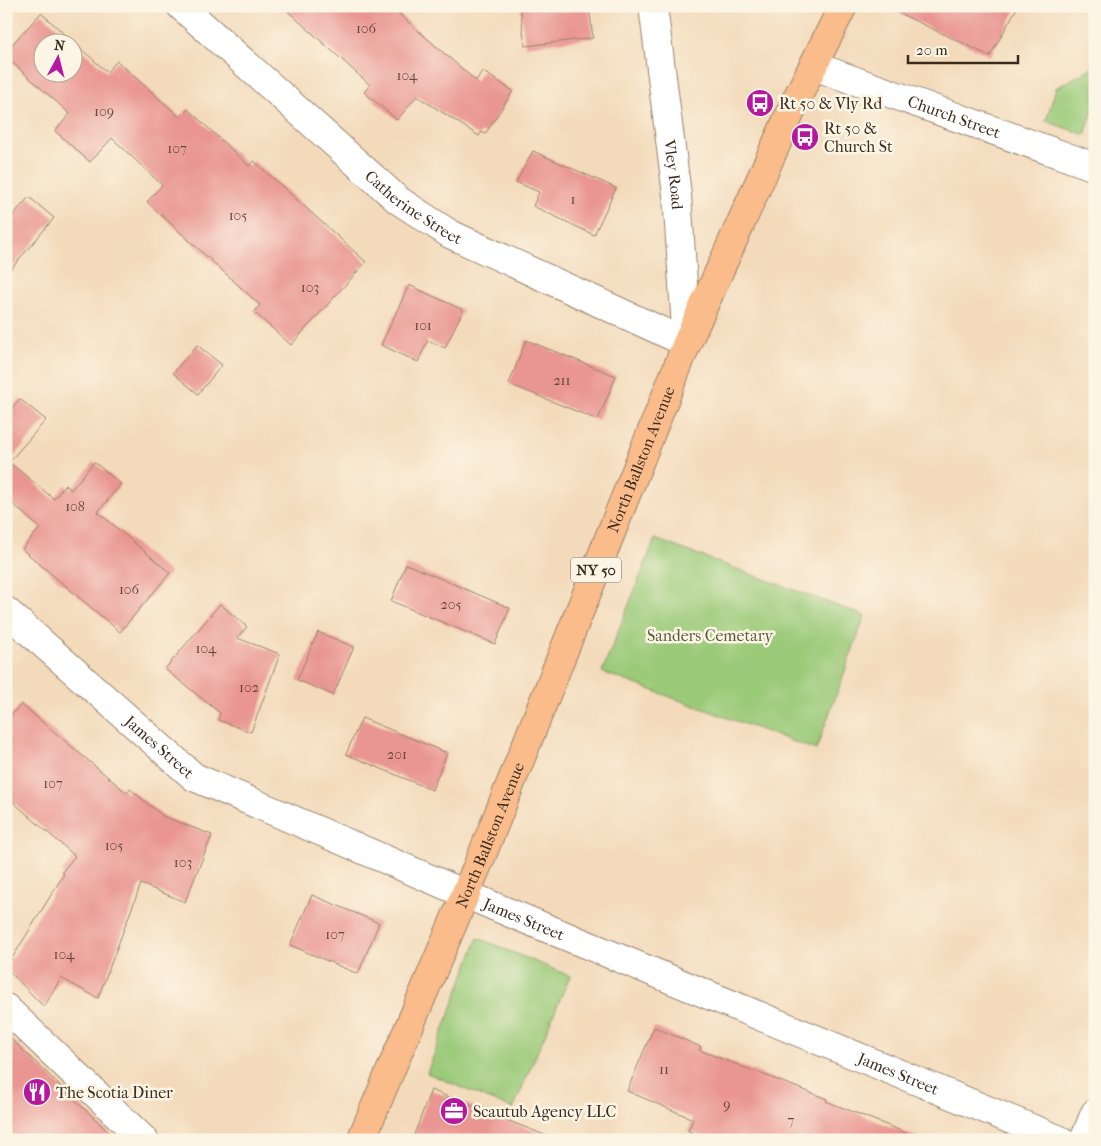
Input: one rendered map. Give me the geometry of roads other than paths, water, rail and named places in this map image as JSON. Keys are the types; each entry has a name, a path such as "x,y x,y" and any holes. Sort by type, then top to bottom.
{"main road":[{"name":"North Ballston Avenue","path":"361,1140 465,894 687,343 796,100 844,6"}],"street":[{"name":"Catherine Street","path":"181,6 398,200 450,234 687,343"},
{"name":"Vley Road","path":"653,6 677,195 687,343"},
{"name":"Church Street","path":"814,66 1095,167"},
{"name":"James Street","path":"6,611 194,777 465,894 1060,1140"},
{"path":"6,1008 144,1140"},
{"path":"1084,1140 1095,1113"}],"place":[{"name":"Rt 50 & Vly Rd","path":"760,103"},
{"name":"Rt 50 & Church St","path":"805,137"},
{"name":"The Scotia Diner","path":"37,1092"},
{"name":"Scautub Agency LLC","path":"454,1111"}],"park label":[{"name":"Sanders Cemetary","path":"710,635"}]}
